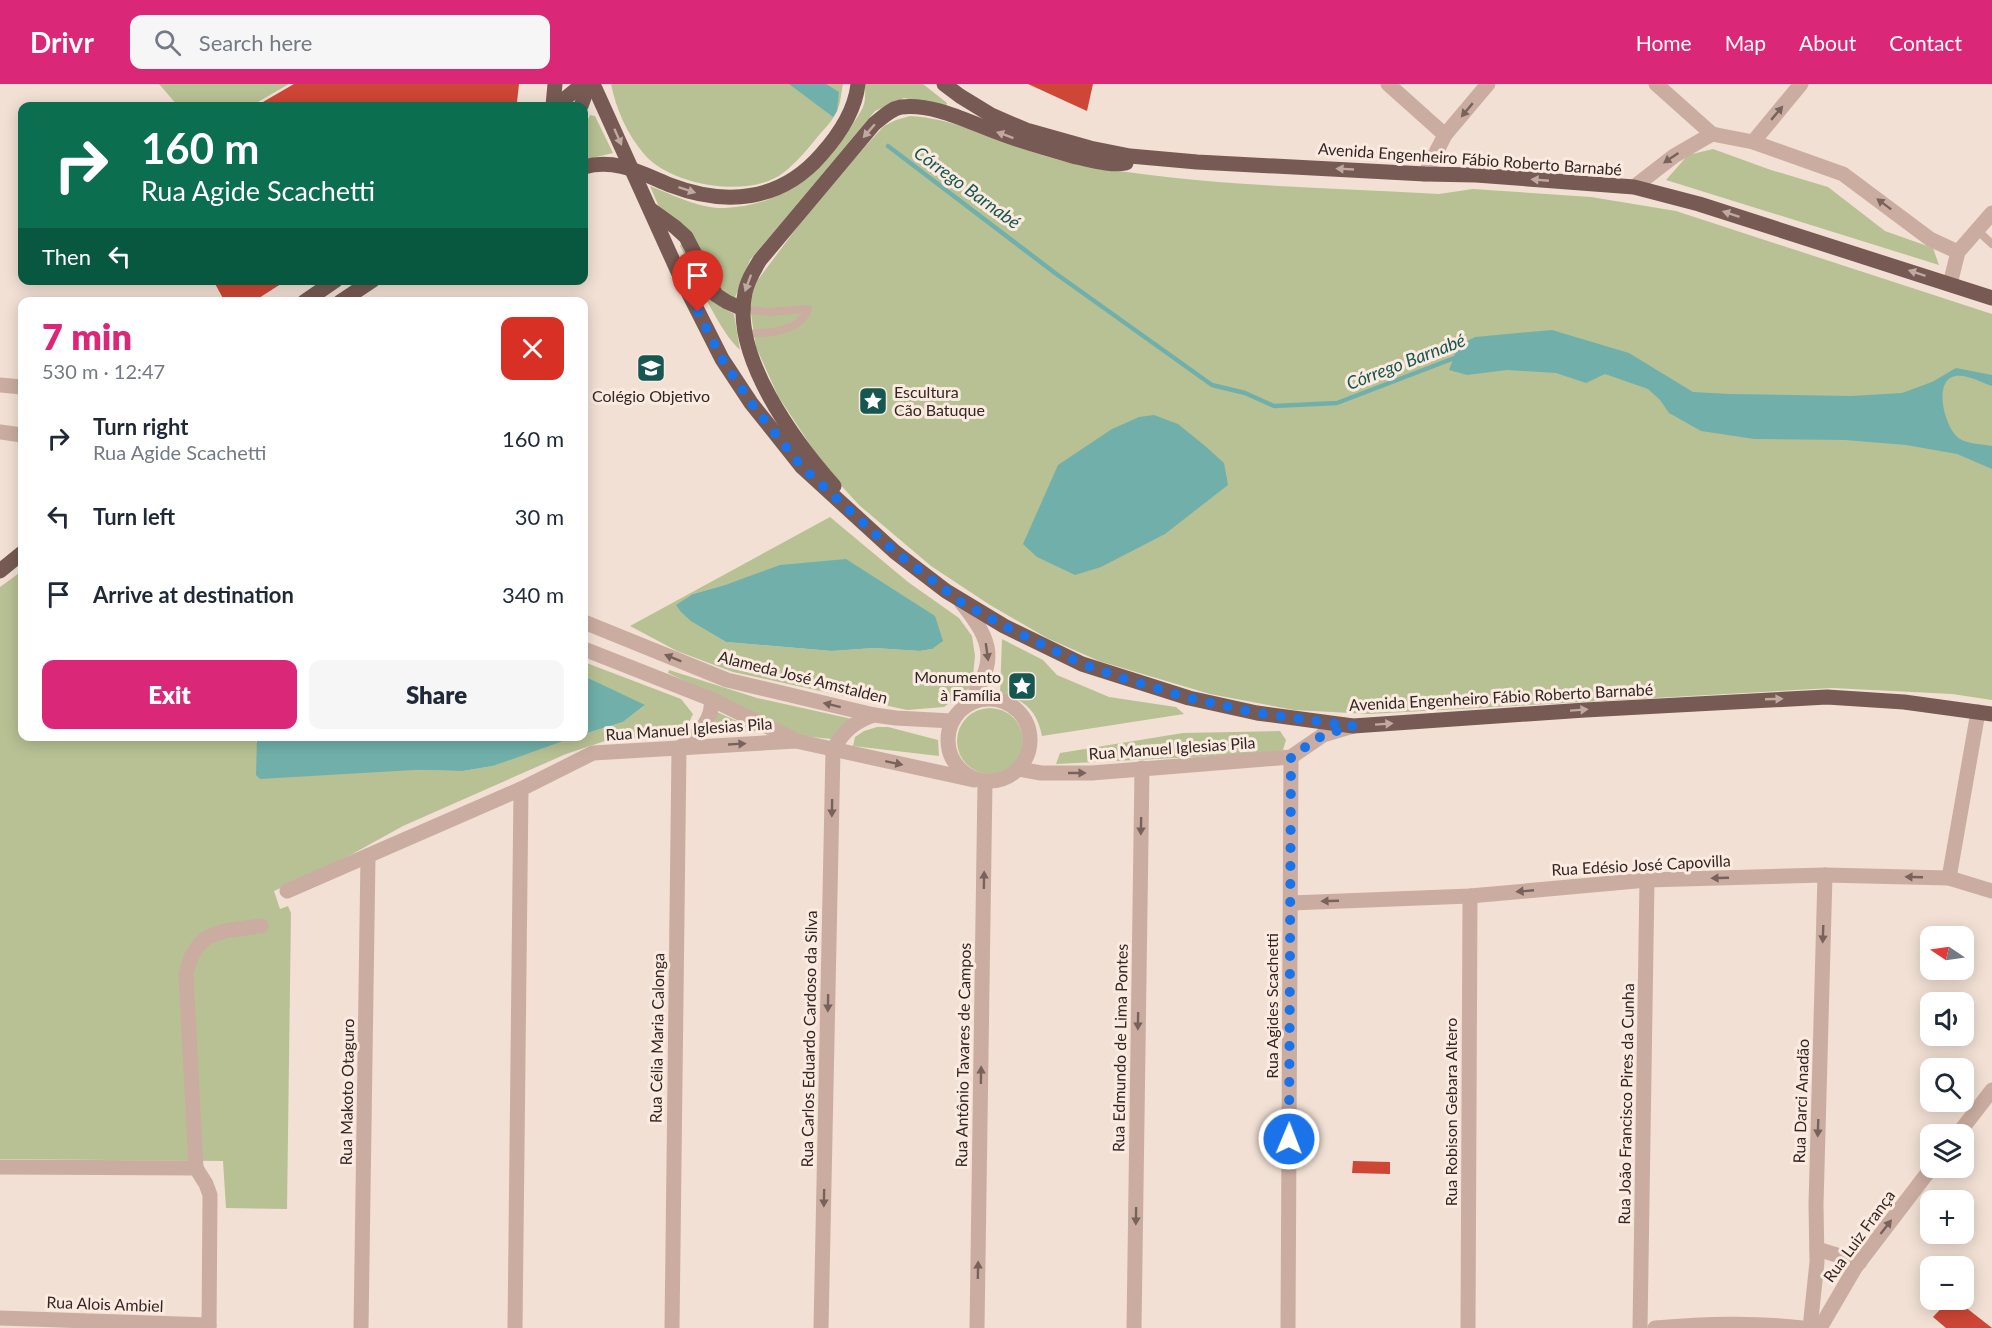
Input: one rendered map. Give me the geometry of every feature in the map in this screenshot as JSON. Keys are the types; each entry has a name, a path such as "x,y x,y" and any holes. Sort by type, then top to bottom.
{"main road":[{"path":"554,102 555,84"},
{"path":"559,102 583,84"},
{"path":"583,102 591,84"},
{"name":"Avenida Engenheiro Fábio Roberto Barnabé","path":"591,84 722,359 751,403 802,467 916,569 961,602 1082,664 1189,698 1257,713 1353,726 1585,710 1827,697 1904,702 1985,713"},
{"path":"588,166 615,164 704,196 736,197 775,188 812,165 829,146 851,112 858,84"},
{"name":"Avenida Engenheiro Fábio Roberto Barnabé","path":"944,84 991,115 1026,130 1090,148 1142,157 1476,175 1634,187 1699,204 1992,298"},
{"path":"852,513 839,491 810,458 777,411 754,362 745,334 743,309 745,293 752,272 760,260 874,124 888,112 899,107 939,111 1018,140 1091,160 1122,164 1142,157"},
{"path":"648,207 686,237 716,295 743,309"},
{"path":"311,297 329,285"},
{"path":"348,297 366,285"},
{"path":"0,571 18,555"}],"street":[{"path":"1388,84 1445,135"},
{"path":"1425,174 1445,135 1488,84"},
{"path":"1656,84 1712,134 1754,141 1844,174 1930,239 1958,252"},
{"path":"1754,141 1801,84"},
{"path":"1634,187 1674,156 1712,134"},
{"path":"1950,284 1958,252 1992,213"},
{"path":"0,385 18,387"},
{"path":"0,432 18,434"},
{"path":"961,602 980,625 987,649 988,663 986,674 968,704 956,714 952,721 947,736 949,752 956,766 964,774 980,781 998,781 1009,777 1019,769 1029,753 1030,734 1023,716 1009,704 991,698 968,704"},
{"name":"Alameda José Amstalden","path":"588,624 727,680 874,715 952,721"},
{"path":"588,651 711,699 796,741"},
{"path":"679,749 697,736 712,708 711,699"},
{"path":"1949,878 1985,713"},
{"path":"833,750 840,737 857,721 874,715"},
{"path":"1291,757 1323,735 1353,726"},
{"name":"Rua Manuel Iglesias Pila","path":"287,891 521,789 593,753 796,741 980,781"},
{"name":"Rua Célia Maria Calonga","path":"672,1328 679,749"},
{"name":"Rua Carlos Eduardo Cardoso da Silva","path":"821,1328 833,750"},
{"name":"Rua Manuel Iglesias Pila","path":"1019,769 1041,773 1092,773 1291,757"},
{"name":"Rua Agides Scachetti","path":"1288,1328 1291,757"},
{"name":"Rua Edmundo de Lima Pontes","path":"1134,1328 1142,768"},
{"name":"Rua Antônio Tavares de Campos","path":"977,1328 980,781"},
{"path":"515,1328 521,789"},
{"name":"Rua Makoto Otaguro","path":"361,1328 368,856"},
{"name":"Rua Edésio José Capovilla","path":"1291,903 1470,896 1647,880 1825,875 1949,878 1992,891"},
{"name":"Rua Darci Anadão","path":"1810,1328 1817,1249 1825,875"},
{"name":"Rua João Francisco Pires da Cunha","path":"1640,1328 1647,880"},
{"name":"Rua Robison Gebara Altero","path":"1468,1328 1470,896"},
{"path":"209,1327 210,1195 196,1168 186,975 189,960 196,947 207,937 221,931 261,926"},
{"path":"1966,1124 1992,1090"},
{"path":"0,1167 196,1168"},
{"name":"Rua Luiz França","path":"1820,1328 1860,1262 1924,1178"},
{"path":"1817,1249 1860,1262"},
{"name":"Rua Alois Ambiel","path":"0,1318 209,1327"},
{"path":"1655,1328 1723,1323 1802,1328"}],"lane":[{"path":"1977,230 1992,244"},
{"path":"743,309 768,312 808,309 806,316 797,324 768,333 745,334"}],"green space":[{"path":"159,84 289,84 258,102 175,102"},
{"path":"611,84 843,84 839,105 833,118 792,166 768,181 751,186 731,187 691,181 656,165 644,154 627,130"},
{"path":"865,84 923,84 947,103 946,106 904,98 875,111 750,260 734,300 720,292 659,207 650,186 687,201 716,208 746,206 783,193 814,172 840,144 863,107"},
{"path":"590,115 595,116 613,153 588,159 588,119"},
{"path":"910,116 951,123 1071,163 1162,177 1439,194 1473,189 1591,197 1676,211 1992,314 1992,700 1952,694 1832,688 1369,714 1294,710 1210,694 1099,661 1047,638 990,605 931,566 859,505 826,469 778,396 756,347 750,307 754,285 816,202 871,140 884,126"},
{"path":"1713,149 1828,187 1885,231 1933,248 1939,265 1666,180 1688,155"},
{"path":"683,240 710,295 721,307 734,314 740,350 723,329 707,301 680,246"},
{"path":"830,517 908,582 959,618 972,636 975,656 972,686 944,707 907,710 733,672 677,651 630,626","holes":["728,584 932,649 920,651 874,648 832,651 726,642 692,622 693,594"]},
{"path":"18,574 18,741 256,741 414,770 463,771 493,766 558,741 588,741 588,733 623,722 644,706 588,678 588,664 681,699 693,714 687,727 665,739 614,738 566,754 403,826 336,863 274,891 280,909 288,906 291,913 287,1209 226,1208 223,1161 0,1159 0,587"},
{"path":"1002,639 1043,660 1057,675 1109,697 1176,707 1184,714 1042,736 1033,713 1023,703 1000,694"},
{"path":"669,670 757,698 852,719 831,739 803,736 668,673"},
{"path":"990,708 1003,710 1018,723 1023,741 1021,754 1008,769 990,774 977,772 962,759 957,741 959,728 972,713"},
{"path":"717,712 759,731 713,733"},
{"path":"877,727 888,727 938,740 939,756 853,746 855,737"},
{"path":"1280,731 1286,740 1283,750 1273,753 1056,764 1060,753 1183,733"}],"water":[{"path":"789,84 826,84 839,92 837,111 833,117"},
{"path":"1552,330 1629,353 1693,392 1851,396 1902,393 1932,382 1956,368 1992,375 1992,386 1967,377 1952,377 1946,382 1942,398 1946,418 1960,439 1992,446 1992,469 1957,454 1906,445 1845,440 1754,439 1701,431 1669,413 1648,389 1605,374 1586,383 1556,373 1507,370 1467,375 1449,370 1458,346 1475,337"},
{"path":"1154,415 1178,424 1224,463 1228,485 1165,534 1101,567 1075,575 1037,557 1023,544 1058,465 1112,429 1139,417"},
{"path":"846,559 935,616 943,641 932,649 920,651 874,648 832,651 726,642 692,622 676,605 693,594 780,565"},
{"path":"588,678 645,705 623,722 588,733"},
{"path":"257,741 563,741 493,766 463,771 414,770 260,779 256,775"}],"building":[{"path":"294,84 519,84 517,102 263,102"},
{"path":"1028,84 1093,84 1087,111"},
{"path":"216,285 279,285 261,297 222,297"},
{"path":"1353,1161 1390,1162 1390,1174 1352,1173"},
{"path":"1940,1310 1969,1310 1992,1328 1946,1328 1933,1317"}],"waterway":[{"name":"Córrego Barnabé","path":"888,146 1055,273 1212,385 1245,393 1274,406 1337,403 1457,357"}],"place":[{"name":"Colégio Objetivo","path":"651,368"},
{"name":"Escultura Cão Batuque","path":"873,401"},
{"name":"Monumento à Família","path":"1022,686"}],"route":[{"path":"698,312 722,359 751,403 802,467 826,492 895,552 961,602 1082,664 1122,678 1189,698 1257,713 1353,726 1323,735 1291,757 1289,1139"}]}
